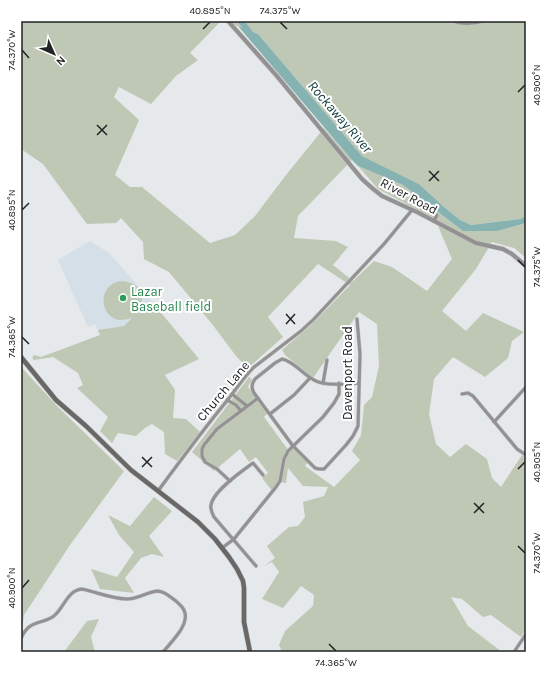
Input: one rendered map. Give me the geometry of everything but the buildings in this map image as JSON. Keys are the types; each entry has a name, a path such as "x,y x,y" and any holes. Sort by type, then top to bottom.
{"main road":[{"path":"21,356 56,400 86,426 126,465 198,522 222,548 237,569 243,581 244,622 250,652"}],"street":[{"name":"River Road","path":"228,21 276,75 362,179 377,192 476,243 503,249 512,254 526,266"},
{"path":"453,21 473,24 484,21"},
{"name":"Church Lane","path":"158,491 246,375 313,320 384,244 412,210"},
{"path":"434,221 437,215"},
{"name":"Davenport Road","path":"310,378 288,361 282,359 255,379 252,386 258,398 293,446 315,468 324,469 346,445 356,430 358,421 360,354 357,319"},
{"path":"323,383 327,360"},
{"path":"270,414 294,395 310,378 323,383 359,383"},
{"path":"222,548 234,539 279,483 288,451 323,417 334,403 339,394 339,384"},
{"path":"494,422 526,387"},
{"path":"232,394 247,406"},
{"path":"462,394 471,394 517,449 526,455"},
{"path":"230,481 203,458 202,452 204,446 217,430 258,398"},
{"path":"227,400 236,405 241,411"},
{"path":"256,566 214,517 210,507 212,500 222,488 254,462 263,475"},
{"path":"21,638 30,626 54,616 76,590 85,590 129,599 160,591 168,594 182,607 185,614 183,627 163,652"},
{"path":"514,652 526,634"}],"shaded area":[{"path":"90,241 109,253 154,304 135,315 124,326 98,330 95,324 88,327 58,260"}],"green space":[{"path":"21,21 221,21 190,53 198,60 176,76 151,104 119,87 114,97 139,120 115,175 130,187 142,187 210,243 235,235 255,216 324,128 352,160 298,216 294,238 336,241 348,247 333,265 353,281 374,261 392,267 427,291 452,259 435,219 378,189 358,166 403,185 463,231 497,231 526,223 526,258 514,248 492,242 476,269 442,311 466,331 483,313 524,332 512,341 508,358 485,377 453,357 434,379 429,414 436,444 450,457 466,444 487,459 492,478 501,487 522,455 526,458 526,629 521,637 491,615 483,617 462,599 451,597 468,626 502,652 282,652 279,645 285,631 313,606 314,595 301,586 283,608 262,599 279,572 272,562 264,566 275,558 267,546 289,527 298,526 305,517 303,502 324,496 328,487 303,486 288,468 286,483 279,482 273,492 262,478 268,473 256,457 249,462 240,449 214,471 192,452 249,377 252,379 248,387 268,413 264,417 289,451 294,447 308,462 305,466 334,487 360,460 352,451 361,435 364,405 372,397 379,366 377,324 359,312 313,378 285,355 282,350 310,326 350,285 318,264 268,317 283,337 248,368 236,356 169,272 144,259 143,242 121,218 116,223 87,224 43,164 21,149"},
{"path":"225,21 526,21 526,216 520,219 471,225 460,220 419,184 362,156 258,34"},
{"path":"123,281 135,285 141,292 142,297 140,308 137,314 154,304 199,359 165,375 175,390 173,418 186,419 200,432 177,461 165,454 164,432 152,424 136,436 118,433 112,443 100,431 108,417 77,388 83,385 78,373 53,357 34,360 32,358 34,355 41,357 100,335 98,330 124,326 132,318 119,320 114,318 109,315 104,305 107,289 117,282"},
{"path":"21,367 59,408 124,471 70,545 24,615 21,637"},
{"path":"154,497 172,511 149,536 164,557 152,554 141,558 125,578 134,593 100,589 91,569 117,577 134,552 119,535 108,515 130,526"},
{"path":"99,619 91,637 95,652 64,652 87,621"}],"water":[{"name":"Rockaway River","path":"238,26 258,34 362,156 419,184 460,220 471,225 520,219 526,216 526,223 497,231 463,231 403,185 358,166"}],"waterway":[{"name":"Rockaway River","path":"241,21 252,36"}],"place":[{"name":"Lazar Baseball field","path":"123,298"}]}
